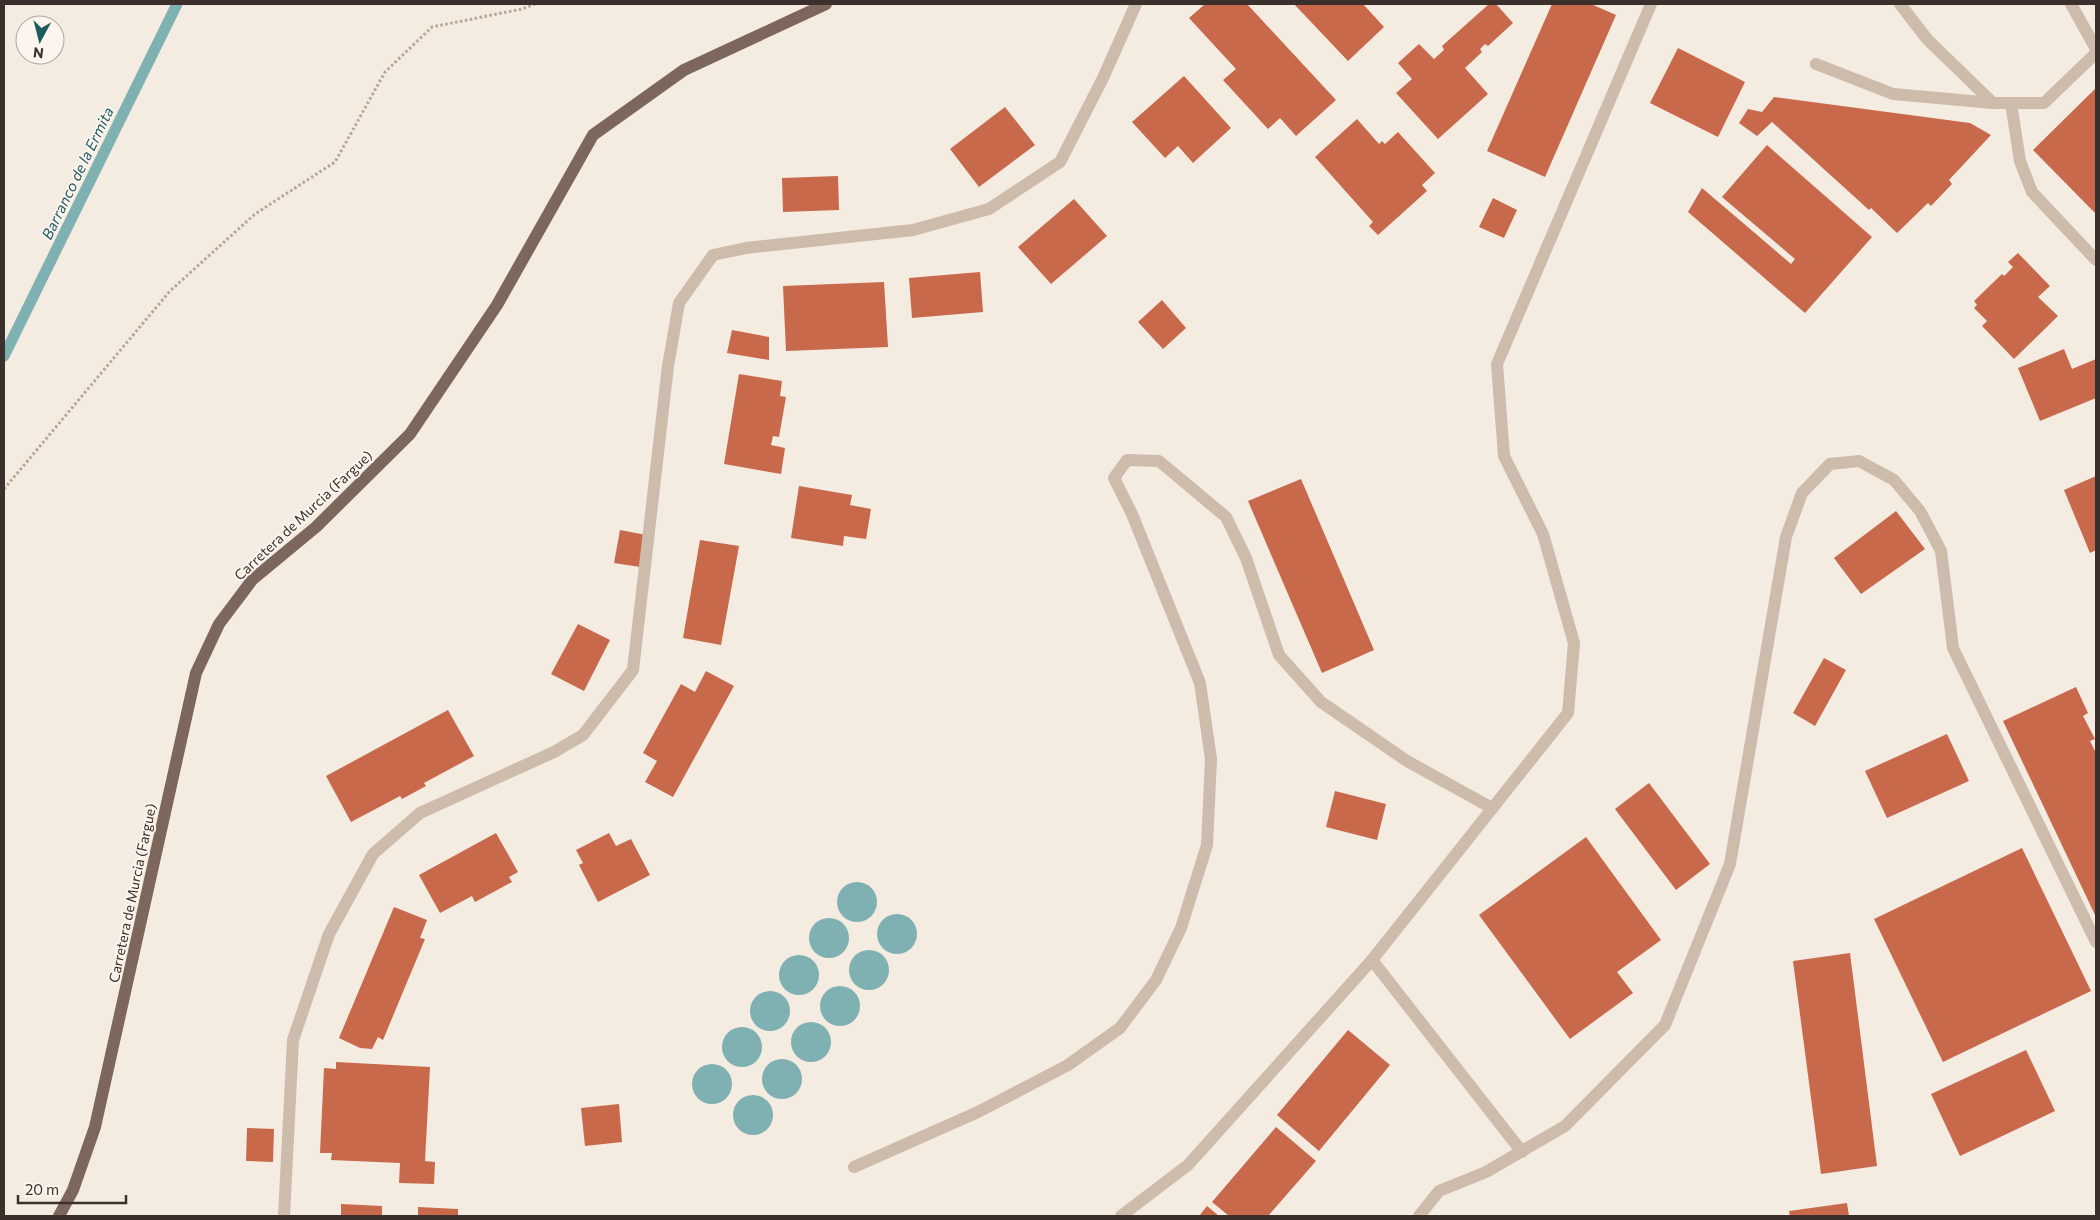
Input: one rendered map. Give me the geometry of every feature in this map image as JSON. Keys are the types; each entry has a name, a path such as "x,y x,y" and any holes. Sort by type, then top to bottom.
{"main road":[{"name":"Carretera de Murcia (Fargue)","path":"59,1216 73,1190 95,1127 196,673 219,624 252,580 316,527 410,434 497,305 593,135 684,70 826,4"}],"lane":[{"path":"284,1216 293,1040 329,934 373,854 420,813 554,752 583,735 633,670 668,366 680,303 713,255 746,248 913,230 989,209 1060,162 1103,78 1136,4"},
{"path":"1121,1216 1188,1165 1372,960 1568,713 1574,643 1543,534 1504,456 1497,364 1651,4"},
{"path":"1900,4 1927,39 1993,103"},
{"path":"2071,4 2096,49"},
{"path":"1816,64 1893,94 1993,103 2044,103 2096,54"},
{"path":"2011,103 2020,161 2032,192 2096,260"},
{"path":"854,1167 986,1108 1068,1065 1120,1028 1156,980 1181,928 1207,845 1211,759 1200,683 1132,514 1114,478 1127,460 1159,461 1226,517 1246,558 1279,655 1321,702 1407,761 1492,808"},
{"path":"1419,1216 1439,1191 1486,1172 1565,1126 1665,1025 1730,864 1786,537 1802,493 1830,464 1859,461 1894,480 1920,511 1941,551 1953,648 2096,942"},
{"path":"1372,960 1522,1152"}],"path":[{"path":"4,489 170,291 255,214 336,162 385,72 432,27 522,9 535,4"}],"water":[{"path":"861,882 868,885 874,891 877,902 876,910 868,919 861,922 853,922 846,919 838,910 837,898 840,891 849,883"},
{"path":"901,914 908,917 914,923 917,934 916,942 908,951 901,954 893,954 886,951 878,942 877,930 880,923 889,915"},
{"path":"833,918 840,921 846,927 849,938 848,946 840,955 833,958 825,958 818,955 810,946 809,934 812,927 821,919"},
{"path":"873,950 880,953 886,959 889,970 888,978 880,987 873,990 865,990 858,987 850,978 849,966 852,959 861,951"},
{"path":"803,955 810,958 816,964 819,975 818,983 810,992 803,995 795,995 788,992 780,983 779,971 782,964 791,956"},
{"path":"844,986 851,989 857,995 860,1006 859,1014 851,1023 844,1026 836,1026 829,1023 821,1014 820,1002 823,995 832,987"},
{"path":"774,991 781,994 787,1000 790,1011 789,1019 781,1028 774,1031 766,1031 759,1028 751,1019 750,1007 753,1000 762,992"},
{"path":"815,1022 822,1025 828,1031 831,1042 830,1050 822,1059 815,1062 807,1062 800,1059 792,1050 791,1038 794,1031 803,1023"},
{"path":"746,1027 753,1030 759,1036 762,1047 761,1055 753,1064 746,1067 738,1067 731,1064 723,1055 722,1043 725,1036 734,1028"},
{"path":"786,1059 793,1062 799,1068 802,1079 801,1087 793,1096 786,1099 778,1099 771,1096 763,1087 762,1075 765,1068 774,1060"},
{"path":"716,1064 723,1067 729,1073 732,1084 731,1092 723,1101 716,1104 708,1104 701,1101 693,1092 692,1080 695,1073 704,1065"},
{"path":"757,1095 764,1098 770,1104 773,1115 772,1123 764,1132 757,1135 749,1135 742,1132 734,1123 733,1111 736,1104 745,1096"}],"building":[{"path":"1205,4 1247,4 1336,100 1296,136 1280,118 1268,129 1223,80 1236,69 1189,18"},
{"path":"1294,4 1363,4 1384,27 1348,61"},
{"path":"1489,4 1496,4 1513,23 1488,46 1485,44 1480,49 1482,52 1465,68 1488,94 1438,139 1396,93 1412,79 1398,63 1419,44 1434,59 1444,50 1442,46"},
{"path":"1552,4 1591,4 1616,15 1545,177 1487,151"},
{"path":"1678,48 1745,82 1718,137 1650,103"},
{"path":"1184,76 1231,128 1193,163 1178,146 1165,158 1132,122"},
{"path":"2096,88 2096,214 2033,150"},
{"path":"1774,97 1970,123 1991,135 1949,180 1952,184 1931,206 1928,203 1897,233 1772,122 1757,136 1739,123 1748,109 1762,112"},
{"path":"1005,107 1035,145 979,187 950,149"},
{"path":"1357,119 1379,144 1382,141 1385,144 1398,132 1435,173 1422,185 1427,191 1378,235 1369,226 1373,222 1315,157"},
{"path":"1767,145 1872,237 1805,313 1688,212 1702,188 1791,264 1795,259 1722,197"},
{"path":"838,176 839,210 783,212 782,178"},
{"path":"1493,198 1517,210 1504,238 1479,227"},
{"path":"1074,199 1107,236 1051,284 1018,247"},
{"path":"2018,253 2050,286 2038,297 2058,316 2014,359 1982,326 1987,321 1974,308 1977,305 1974,301 2002,274 2004,276 2013,267 2008,262"},
{"path":"980,272 983,312 912,318 909,278"},
{"path":"884,282 888,347 786,351 783,286"},
{"path":"1162,300 1186,328 1163,349 1138,322"},
{"path":"732,330 769,337 769,360 727,353"},
{"path":"2064,349 2072,369 2096,359 2096,398 2040,421 2018,368"},
{"path":"739,374 782,381 780,396 786,397 779,437 773,436 771,445 785,448 781,474 724,464"},
{"path":"2096,476 2096,550 2090,553 2064,490"},
{"path":"1301,479 1374,650 1322,673 1248,501"},
{"path":"799,486 852,495 850,505 871,509 866,539 844,536 843,546 791,538"},
{"path":"1896,511 1925,549 1861,594 1834,558"},
{"path":"620,530 646,535 640,567 614,563"},
{"path":"700,540 739,546 721,645 683,638"},
{"path":"578,624 610,640 584,691 551,674"},
{"path":"1824,658 1846,670 1815,726 1793,713"},
{"path":"706,671 734,686 673,797 645,782 657,761 643,753 681,684 695,692"},
{"path":"2076,687 2088,713 2083,716 2095,739 2090,741 2096,753 2096,917 2003,721"},
{"path":"448,710 474,756 424,783 426,786 402,799 400,796 351,822 326,776"},
{"path":"1947,734 1969,781 1887,818 1865,771"},
{"path":"1649,783 1710,864 1676,890 1615,809"},
{"path":"1335,791 1386,804 1377,840 1326,827"},
{"path":"496,833 518,872 509,877 512,882 475,902 472,896 440,913 419,875"},
{"path":"609,833 616,846 631,839 650,875 598,902 579,865 583,863 576,850"},
{"path":"1586,837 1661,940 1617,972 1633,993 1570,1039 1479,915"},
{"path":"2022,848 2091,991 1943,1062 1874,919"},
{"path":"394,907 427,920 420,938 425,939 383,1040 378,1037 372,1049 360,1048 339,1038"},
{"path":"1850,953 1877,1166 1821,1174 1793,961"},
{"path":"1348,1030 1390,1065 1319,1151 1277,1115"},
{"path":"2026,1050 2055,1111 1960,1156 1931,1094"},
{"path":"336,1062 430,1067 425,1161 435,1162 434,1184 399,1183 400,1163 331,1160 332,1153 320,1153 324,1068 336,1069"},
{"path":"619,1104 622,1142 585,1146 581,1108"},
{"path":"1276,1127 1316,1161 1268,1216 1229,1216 1212,1202"},
{"path":"247,1128 274,1129 273,1162 246,1161"},
{"path":"1847,1203 1849,1216 1790,1216 1789,1211"},
{"path":"341,1204 382,1206 382,1216 341,1216"},
{"path":"1207,1206 1219,1216 1199,1216"},
{"path":"418,1207 458,1209 458,1216 418,1216"}],"waterway":[{"name":"Barranco de la Ermita","path":"4,356 177,4"}]}
